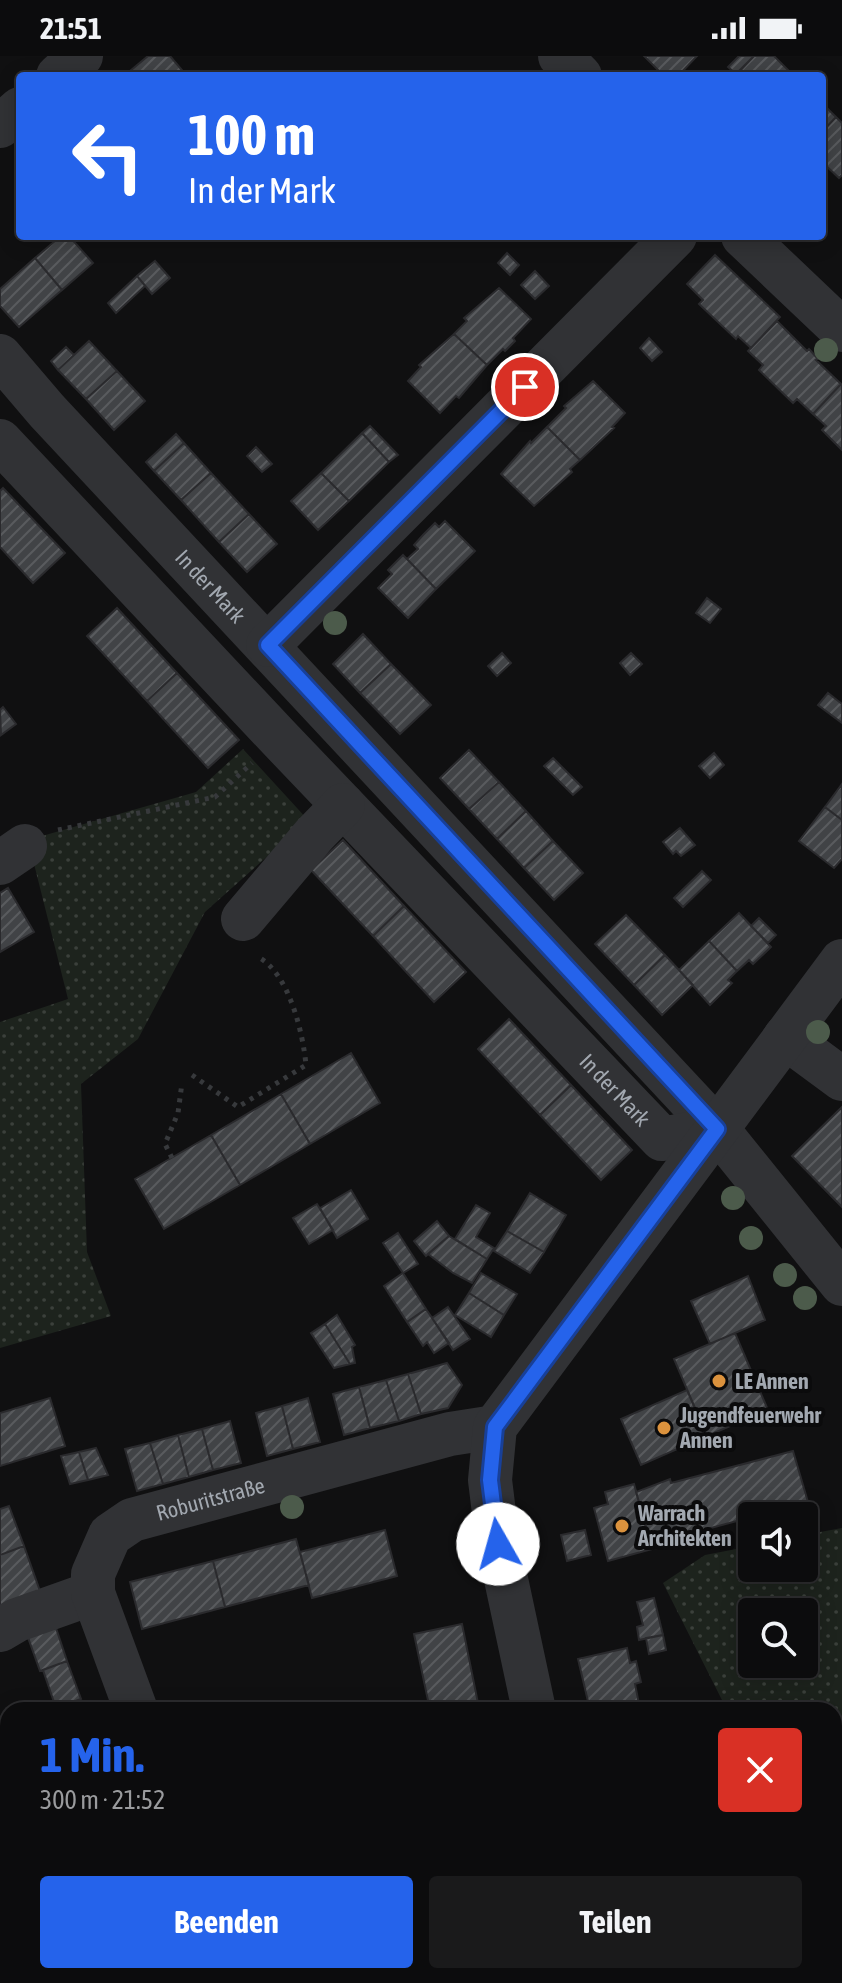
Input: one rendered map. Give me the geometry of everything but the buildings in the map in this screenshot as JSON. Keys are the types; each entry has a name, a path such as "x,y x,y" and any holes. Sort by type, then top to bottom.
{"street":[{"path":"63,72 81,56"},
{"path":"560,56 576,72"},
{"path":"0,126 16,112"},
{"path":"268,645 671,240"},
{"path":"747,240 842,330"},
{"name":"In der Mark","path":"0,356 47,411 717,1129 842,1284"},
{"name":"In der Mark","path":"0,441 662,1139 717,1129"},
{"path":"250,938 314,835 343,805"},
{"path":"532,1702 497,1537 490,1480 495,1427 842,961"},
{"path":"785,1037 842,1079"},
{"name":"Roburitstraße","path":"93,1593 93,1574 110,1535 132,1520 450,1434 495,1427"},
{"path":"0,1630 17,1620 93,1593 133,1702"}],"path":[{"path":"12,854 62,828 215,797 247,768"},
{"path":"192,1075 238,1107 306,1065 298,1019 271,968 250,938"},
{"path":"172,1158 165,1144 178,1113 182,1083"}],"shaded area":[{"path":"243,749 308,820 205,912 138,1039 81,1084 87,1252 111,1316 0,1348 0,1022 68,999 28,840 196,792"},
{"path":"842,1528 842,1702 723,1702 663,1583 705,1555 738,1549 738,1582 818,1582 818,1532"}],"place":[{"name":"LE Annen","path":"719,1381"},
{"name":"Jugendfeuerwehr Annen","path":"664,1428"},
{"name":"Warrach Architekten","path":"622,1526"}],"route":[{"path":"498,1544 490,1480 495,1427 717,1129 268,645 525,387"}]}
